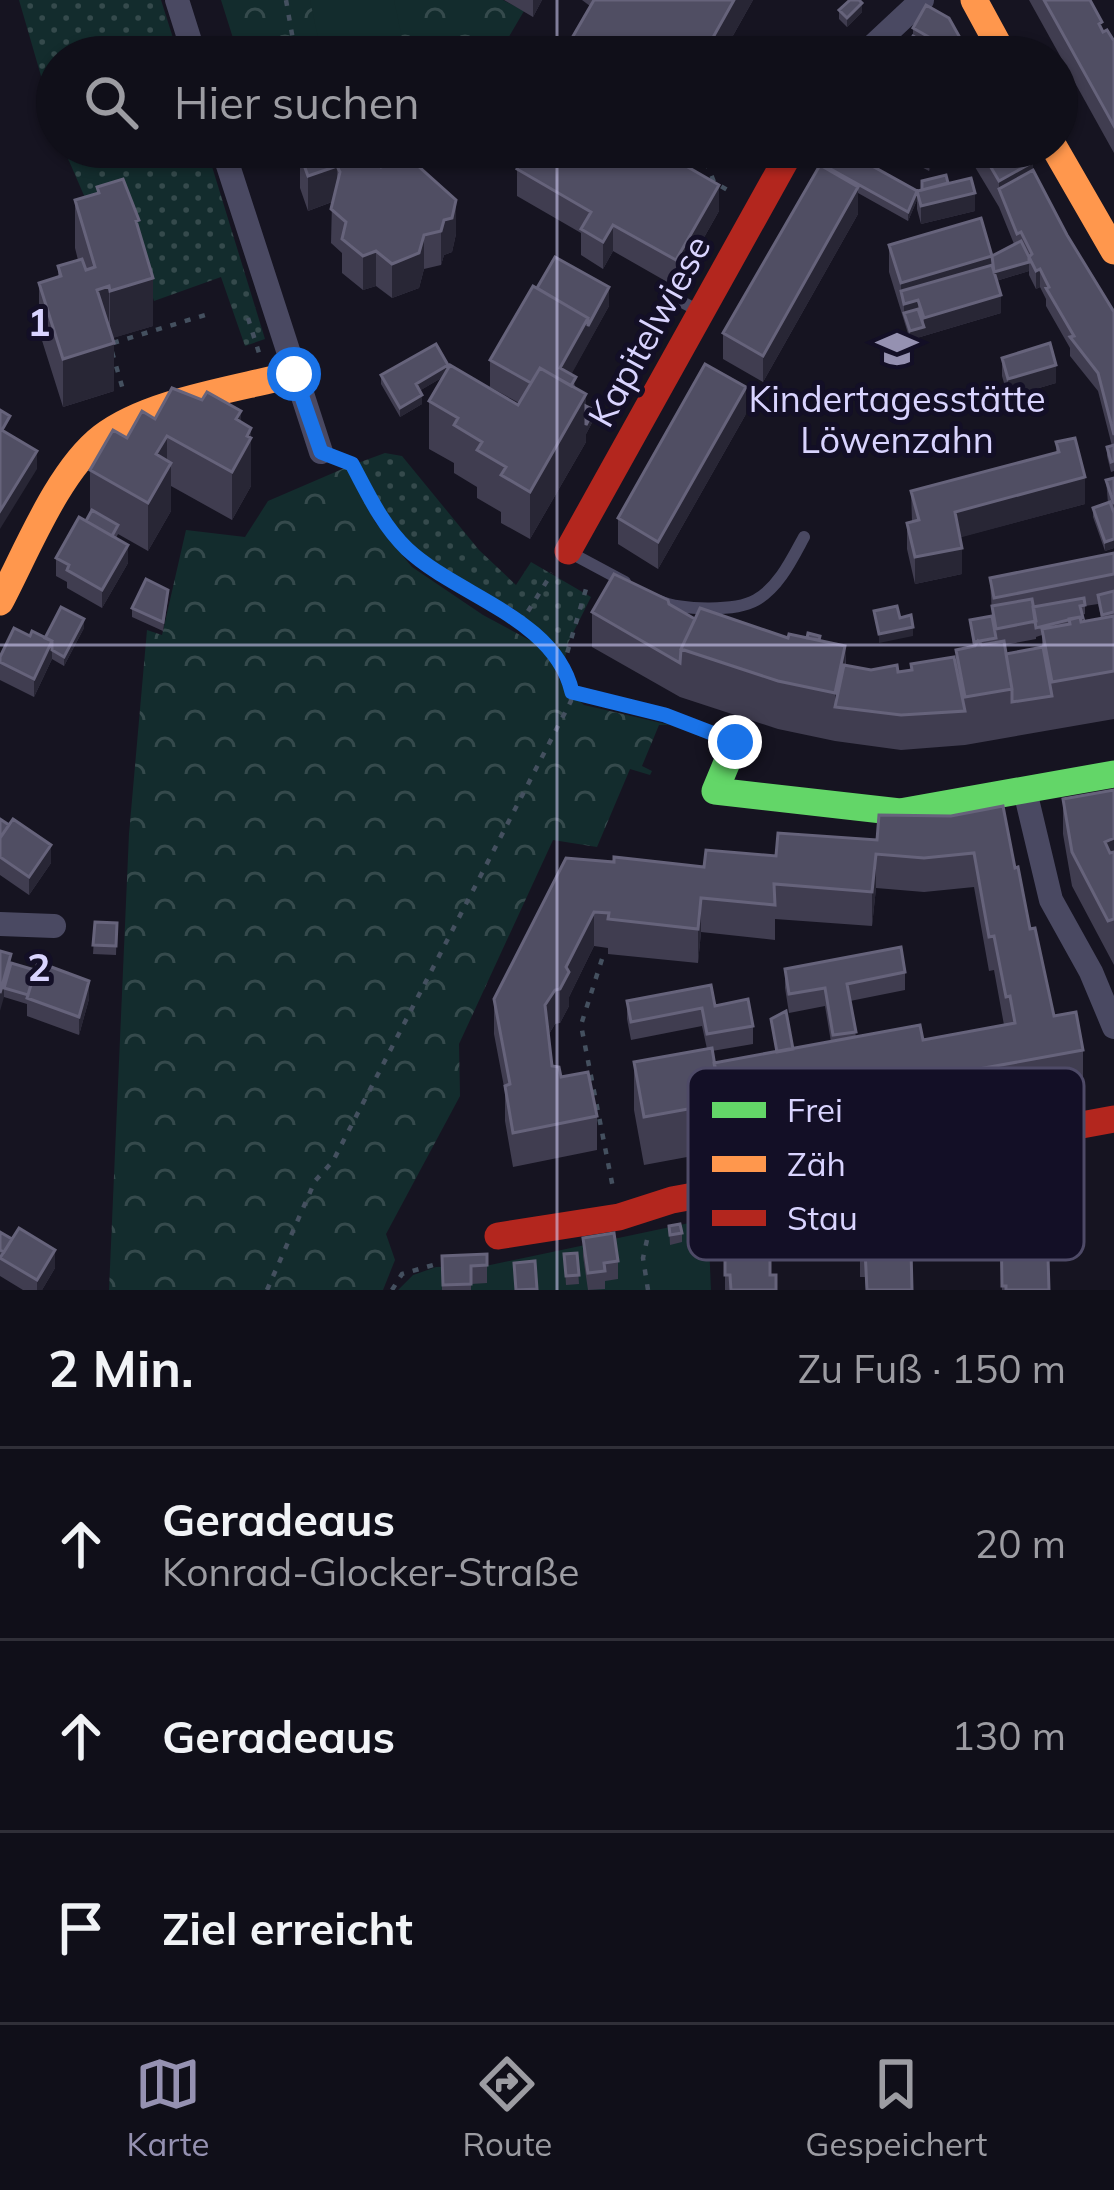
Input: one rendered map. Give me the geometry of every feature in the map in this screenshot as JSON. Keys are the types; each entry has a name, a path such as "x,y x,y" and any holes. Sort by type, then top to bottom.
{"street":[{"path":"177,0 188,36"},
{"path":"883,36 922,0"},
{"path":"974,0 994,36"},
{"path":"229,168 321,452"},
{"name":"Kapitelwiese","path":"568,551 781,168"},
{"path":"1066,168 1114,250"},
{"path":"0,602 82,458 102,437 133,421 294,374"},
{"path":"735,742 715,791 899,812 1114,774"},
{"path":"1025,791 1051,900 1114,1027"},
{"path":"0,925 54,926"},
{"path":"1084,1125 1114,1119"},
{"path":"498,1236 619,1217 688,1199"}],"lane":[{"path":"665,293 700,312"},
{"path":"568,551 664,604 706,609 755,601 785,573 805,537"}],"path":[{"path":"286,0 292,36"},
{"path":"708,168 714,182 732,193"},
{"path":"133,421 110,344 205,314"},
{"path":"267,1290 315,1181 344,1140 568,709 572,692 563,667 543,643 406,548 376,512 352,464 321,452"},
{"path":"520,624 568,551"},
{"path":"563,667 580,597 596,567"},
{"path":"572,692 665,715 735,742"},
{"path":"602,959 581,1025 619,1217"},
{"path":"648,1290 643,1258 656,1205"},
{"path":"392,1290 402,1274 482,1252 498,1236"}],"green space":[{"path":"19,0 161,0 172,36 36,36 36,59"},
{"path":"221,0 503,0 524,11 509,36 232,36"},
{"path":"310,0 394,0 402,36 318,36"},
{"path":"72,168 212,168 265,339 245,346 221,277 154,301 129,221 89,207"},
{"path":"385,453 402,456 479,550 516,585 531,562 591,597 565,658 514,609 431,563 407,544 381,512 355,464"},
{"path":"347,467 375,522 412,567 533,642 551,661 562,685 584,705 670,725 659,725 642,766 652,771 650,775 630,769 597,847 553,840 459,1044 460,1096 386,1234 395,1260 383,1290 109,1290 129,834 147,630 162,635 186,530 245,537 268,501"},
{"path":"688,1223 688,1260 710,1260 711,1290 398,1290 413,1275 436,1267 490,1265"}],"building":[{"path":"594,0 734,0 714,36 573,36"},
{"path":"850,0 862,3 847,18 839,10"},
{"path":"1044,0 1090,0 1103,32 1107,30 1114,41 1114,126 1078,61 1078,36 1064,36"},
{"path":"926,5 949,18 959,36 927,36 913,28"},
{"path":"305,168 331,168 308,176"},
{"path":"338,168 420,168 456,200 452,218 444,220 441,231 424,235 419,253 392,264 376,251 363,256 342,239 346,222 331,209"},
{"path":"689,168 719,185 676,260 613,225 603,242 581,229 591,212 517,169"},
{"path":"818,168 858,187 763,356 723,333"},
{"path":"829,168 876,168 917,191 908,212"},
{"path":"991,168 1022,168 999,181"},
{"path":"1033,170 1114,312 1114,435 1098,373 1070,337 1074,336 1040,269 1036,271 1021,232 1017,234 999,189"},
{"path":"946,175 948,183 922,190 922,181"},
{"path":"971,178 975,193 921,206 917,191"},
{"path":"123,179 153,278 110,291 109,286 97,290 114,343 63,359 39,283 61,276 58,266 82,259 86,270 95,267 75,200"},
{"path":"981,218 992,256 901,283 889,245"},
{"path":"1021,241 1029,262 994,272 990,257"},
{"path":"555,257 609,287 588,326 588,318 537,288"},
{"path":"992,265 1001,295 924,318 918,300 904,304 901,291"},
{"path":"533,286 588,318 560,368 576,377 571,386 540,368 531,383 490,360"},
{"path":"918,309 924,327 910,331 904,313"},
{"path":"1050,343 1056,365 1008,379 1002,358"},
{"path":"436,344 448,365 416,384 422,395 400,408 381,375"},
{"path":"705,364 746,387 658,542 618,518"},
{"path":"450,365 518,405 540,368 586,394 530,492 501,475 506,467 477,450 482,442 454,425 458,418 429,401"},
{"path":"172,388 202,400 207,392 241,411 236,419 251,428 247,436 251,438 232,472 167,436 156,454 171,463 148,503 90,470 113,430 127,438 142,411 155,419"},
{"path":"0,410 10,416 2,430 0,429"},
{"path":"0,429 37,451 0,511"},
{"path":"1075,438 1085,477 955,512 962,548 915,557 907,523 919,520 911,491 1059,452 1056,442"},
{"path":"1114,478 1114,504 1106,480"},
{"path":"1110,502 1114,539 1105,542 1093,508"},
{"path":"92,510 118,525 112,536 86,521"},
{"path":"79,517 128,545 102,590 56,558"},
{"path":"1114,553 1114,574 994,598 990,578"},
{"path":"614,574 695,619 680,663 592,612"},
{"path":"146,579 168,590 163,622 132,608"},
{"path":"1114,591 1114,612 1102,615 1098,595"},
{"path":"1084,598 1083,618 1036,628 1033,607"},
{"path":"1032,599 1036,621 996,629 992,606"},
{"path":"897,606 900,618 911,615 913,627 879,634 874,611"},
{"path":"61,607 84,619 64,657 45,638"},
{"path":"700,608 788,638 789,634 845,646 835,693 778,681 681,649"},
{"path":"992,616 996,638 974,642 970,620"},
{"path":"1114,616 1114,671 1052,682 1042,629 1070,624 1069,619 1080,617 1081,622"},
{"path":"14,628 52,641 34,679 0,662"},
{"path":"978,641 982,645 1004,641 1012,689 965,697 956,650"},
{"path":"1043,647 1052,696 1012,702 1006,654"},
{"path":"954,657 965,711 901,715 835,707 844,665 871,670 897,665 898,672 912,670 911,664"},
{"path":"1114,790 1114,838 1105,842 1110,853 1114,852 1114,919 1108,921 1072,852 1063,799"},
{"path":"1003,806 1054,1016 1076,1012 1083,1050 985,1068 715,1068 714,1063 920,1025 923,1040 1015,1023 994,936 989,937 974,853 924,858 876,854 872,892 774,884 775,905 701,898 698,929 608,919 609,913 594,912 566,967 569,972 545,1005 552,1066 559,1067 561,1077 588,1072 597,1116 513,1133 505,1086 510,1084 494,999 566,858 614,862 614,857 704,867 706,850 776,856 778,833 877,840 879,815 951,816"},
{"path":"13,819 51,845 29,877 0,857 0,838"},
{"path":"95,922 117,923 116,946 93,945"},
{"path":"901,947 905,972 847,984 856,1032 833,1035 825,988 789,994 785,969"},
{"path":"0,951 11,954 0,993"},
{"path":"38,962 89,981 79,1017 27,998"},
{"path":"11,963 35,970 28,995 4,988"},
{"path":"711,985 715,1006 748,999 753,1026 707,1034 702,1008 631,1022 627,1001"},
{"path":"786,1011 793,1049 777,1052 771,1019"},
{"path":"712,1048 715,1068 688,1068 688,1109 644,1117 634,1062"},
{"path":"680,1224 682,1233 670,1235 669,1226"},
{"path":"19,1228 55,1250 37,1280 0,1258"},
{"path":"0,1232 12,1239 4,1252 0,1250"},
{"path":"614,1233 618,1261 604,1263 605,1271 588,1273 583,1238"},
{"path":"577,1253 579,1275 566,1276 564,1254"},
{"path":"487,1254 487,1265 471,1266 471,1284 443,1285 442,1256"},
{"path":"725,1260 770,1260 776,1290 731,1290 730,1275 725,1275"},
{"path":"866,1260 911,1260 912,1290 867,1290"},
{"path":"1002,1260 1048,1260 1049,1290 1006,1290"},
{"path":"535,1261 537,1289 516,1290 514,1263"}],"traffic: fast":[{"path":"735,743 715,791 900,812 1114,774"}],"traffic: slow":[{"path":"974,0 994,36"},
{"path":"1066,168 1114,251"},
{"path":"0,602 57,491 102,437 168,405 294,374"}],"traffic: jam":[{"path":"568,551 781,168"},
{"path":"1084,1124 1114,1119"},
{"path":"498,1236 619,1217 688,1197"}],"place":[{"name":"Kindertagesstätte Löwenzahn","path":"897,349"}],"route":[{"path":"294,374 321,452 352,464 376,512 406,548 543,643 563,667 572,692 665,715 735,742"}]}
